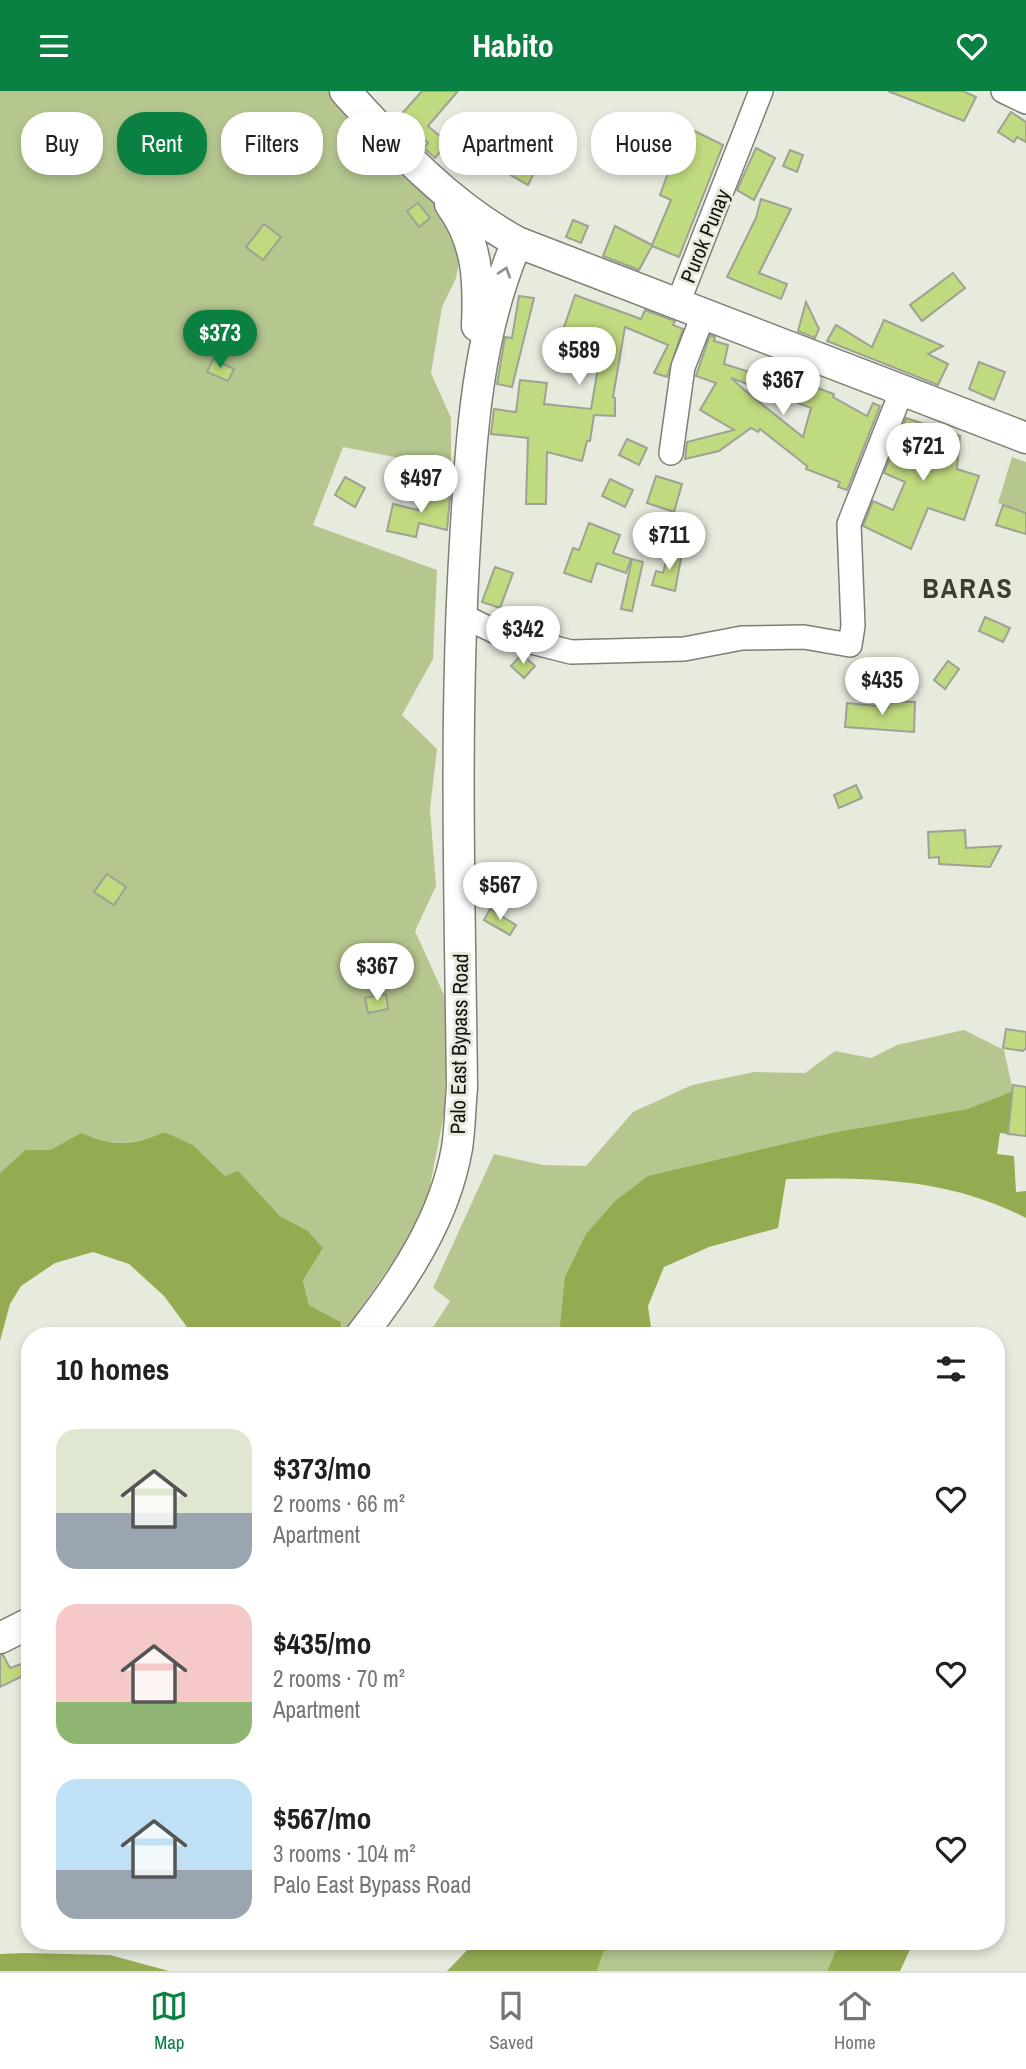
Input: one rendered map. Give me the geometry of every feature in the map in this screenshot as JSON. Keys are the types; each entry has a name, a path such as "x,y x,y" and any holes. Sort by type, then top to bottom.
{"main road":[{"path":"345,91 439,189 489,227 517,242 1026,438"},
{"name":"Palo East Bypass Road","path":"439,189 460,217 475,257"},
{"name":"Palo East Bypass Road","path":"482,350 477,332 479,289 475,230 489,227"},
{"name":"Palo East Bypass Road","path":"367,1327 423,1244 443,1199 457,1149 462,1088 461,615 467,496 482,350 517,242"},
{"path":"0,1638 21,1628"}],"street":[{"name":"Purok Punay","path":"671,453 691,308 761,91"},
{"path":"461,615 500,634 571,652 684,649 742,638 804,638 850,645 853,627 849,524 902,390"}],"shaded area":[{"path":"0,91 334,91 354,112 337,112 337,175 413,175 452,217 462,246 456,278 442,307 431,373 451,418 451,468 343,447 313,525 437,570 433,659 402,715 437,749 430,809 436,886 415,931 449,1006 444,1114 424,1217 348,1327 341,1327 341,1322 309,1305 303,1279 323,1248 308,1231 280,1216 265,1201 225,1176 193,1145 165,1132 123,1143 104,1141 81,1133 50,1150 25,1150 0,1173"},
{"path":"1012,457 1026,462 1026,512 998,503"},
{"path":"964,1030 1004,1050 1013,1091 967,1109 836,1132 763,1150 560,1327 433,1327 450,1301 433,1288 494,1154 543,1165 586,1166 633,1112 692,1085 754,1072 805,1073 835,1051 871,1058 897,1045"},
{"path":"1013,1091 1008,1134 1000,1133 997,1154 1014,1156 1016,1192 1026,1191 1026,1218 968,1195 909,1183 786,1179 778,1228 709,1247 664,1267 648,1306 651,1327 560,1327 565,1277 586,1234 615,1201 648,1176 836,1132 967,1109"},
{"path":"165,1132 193,1145 225,1176 238,1171 280,1216 308,1231 323,1248 303,1280 309,1305 341,1322 341,1327 187,1327 164,1296 129,1264 93,1252 55,1263 21,1286 10,1304 0,1341 0,1173 25,1150 50,1150 81,1133 114,1143 142,1140"},
{"path":"467,1950 606,1950 597,1971 447,1971"},
{"path":"606,1950 836,1950 827,1971 597,1971"},
{"path":"836,1950 910,1950 900,1971 827,1971"},
{"path":"0,1954 110,1955 169,1971 0,1971"}],"building":[{"path":"422,91 458,91 428,126 439,135 439,153 435,158 425,149 428,143 425,140 425,112 403,112"},
{"path":"888,91 963,91 976,97 964,121"},
{"path":"1011,112 1026,122 1026,142 1017,137 1014,142 998,132"},
{"path":"696,132 723,145 679,257 652,246 639,270 603,256 615,226 652,245 671,200 660,195 667,175 696,175"},
{"path":"756,148 775,158 754,200 737,190"},
{"path":"790,150 803,155 797,172 783,166"},
{"path":"510,175 533,175 528,185"},
{"path":"761,199 791,209 759,273 787,284 781,299 727,277 756,218"},
{"path":"418,203 430,218 419,227 407,211"},
{"path":"573,220 588,226 581,243 566,237"},
{"path":"264,224 281,237 263,260 246,247"},
{"path":"953,273 965,288 922,321 910,305"},
{"path":"575,295 641,319 645,310 675,321 673,325 683,329 667,377 654,373 668,345 625,327 613,397 615,416 594,415 590,441 587,441 582,461 547,452 546,504 526,504 528,438 491,434 494,409 516,412 520,380 547,383 544,404 591,409 599,362 559,357 562,333"},
{"path":"519,296 534,298 512,387 497,384 505,337 512,338"},
{"path":"806,302 819,329 815,338 798,331"},
{"path":"884,320 943,346 928,354 948,364 938,385 827,341 836,325 872,347"},
{"path":"710,335 715,337 714,341 728,345 724,364 762,376 765,368 834,394 833,397 867,416 873,403 880,406 847,490 838,487 840,482 806,469 807,466 760,429 758,432 751,428 719,451 685,459 687,442 734,430 700,410 716,383 696,376","holes":["731,378 811,408 803,437"]},
{"path":"213,359 234,369 228,381 207,372"},
{"path":"979,362 1005,372 994,400 969,389"},
{"path":"906,418 960,436 957,469 979,476 964,520 928,508 911,549 863,526 873,501 893,510 905,482 884,473"},
{"path":"627,439 647,448 639,465 619,455"},
{"path":"656,476 682,484 674,512 647,503"},
{"path":"345,477 365,488 355,507 335,495"},
{"path":"610,479 633,490 625,507 602,496"},
{"path":"422,490 450,497 447,530 419,523 416,537 387,531 393,504 418,510"},
{"path":"1003,505 1026,513 1026,534 996,525"},
{"path":"589,523 620,535 613,553 631,559 626,573 597,563 591,582 564,573 573,548 579,550"},
{"path":"669,550 682,553 675,591 652,585 656,571 663,573"},
{"path":"632,559 643,562 632,611 621,609"},
{"path":"495,567 513,573 500,608 482,602"},
{"path":"985,617 1010,628 1003,642 979,631"},
{"path":"522,654 535,666 524,678 511,666"},
{"path":"948,661 959,669 945,689 934,680"},
{"path":"888,701 915,702 914,732 845,727 847,703 888,707"},
{"path":"856,785 862,798 839,808 834,795"},
{"path":"965,830 966,848 1001,846 990,867 939,864 939,857 929,858 928,832"},
{"path":"107,874 126,887 114,905 94,892"},
{"path":"490,909 516,925 510,935 484,920"},
{"path":"386,994 388,1009 368,1013 365,998"},
{"path":"1006,1029 1026,1032 1026,1048 1023,1051 1003,1048"},
{"path":"1013,1085 1026,1087 1026,1136 1008,1134"},
{"path":"0,1655 3,1655 10,1668 21,1664 21,1677 0,1687"}],"district":[{"name":"BARAS","path":"968,588"}]}
